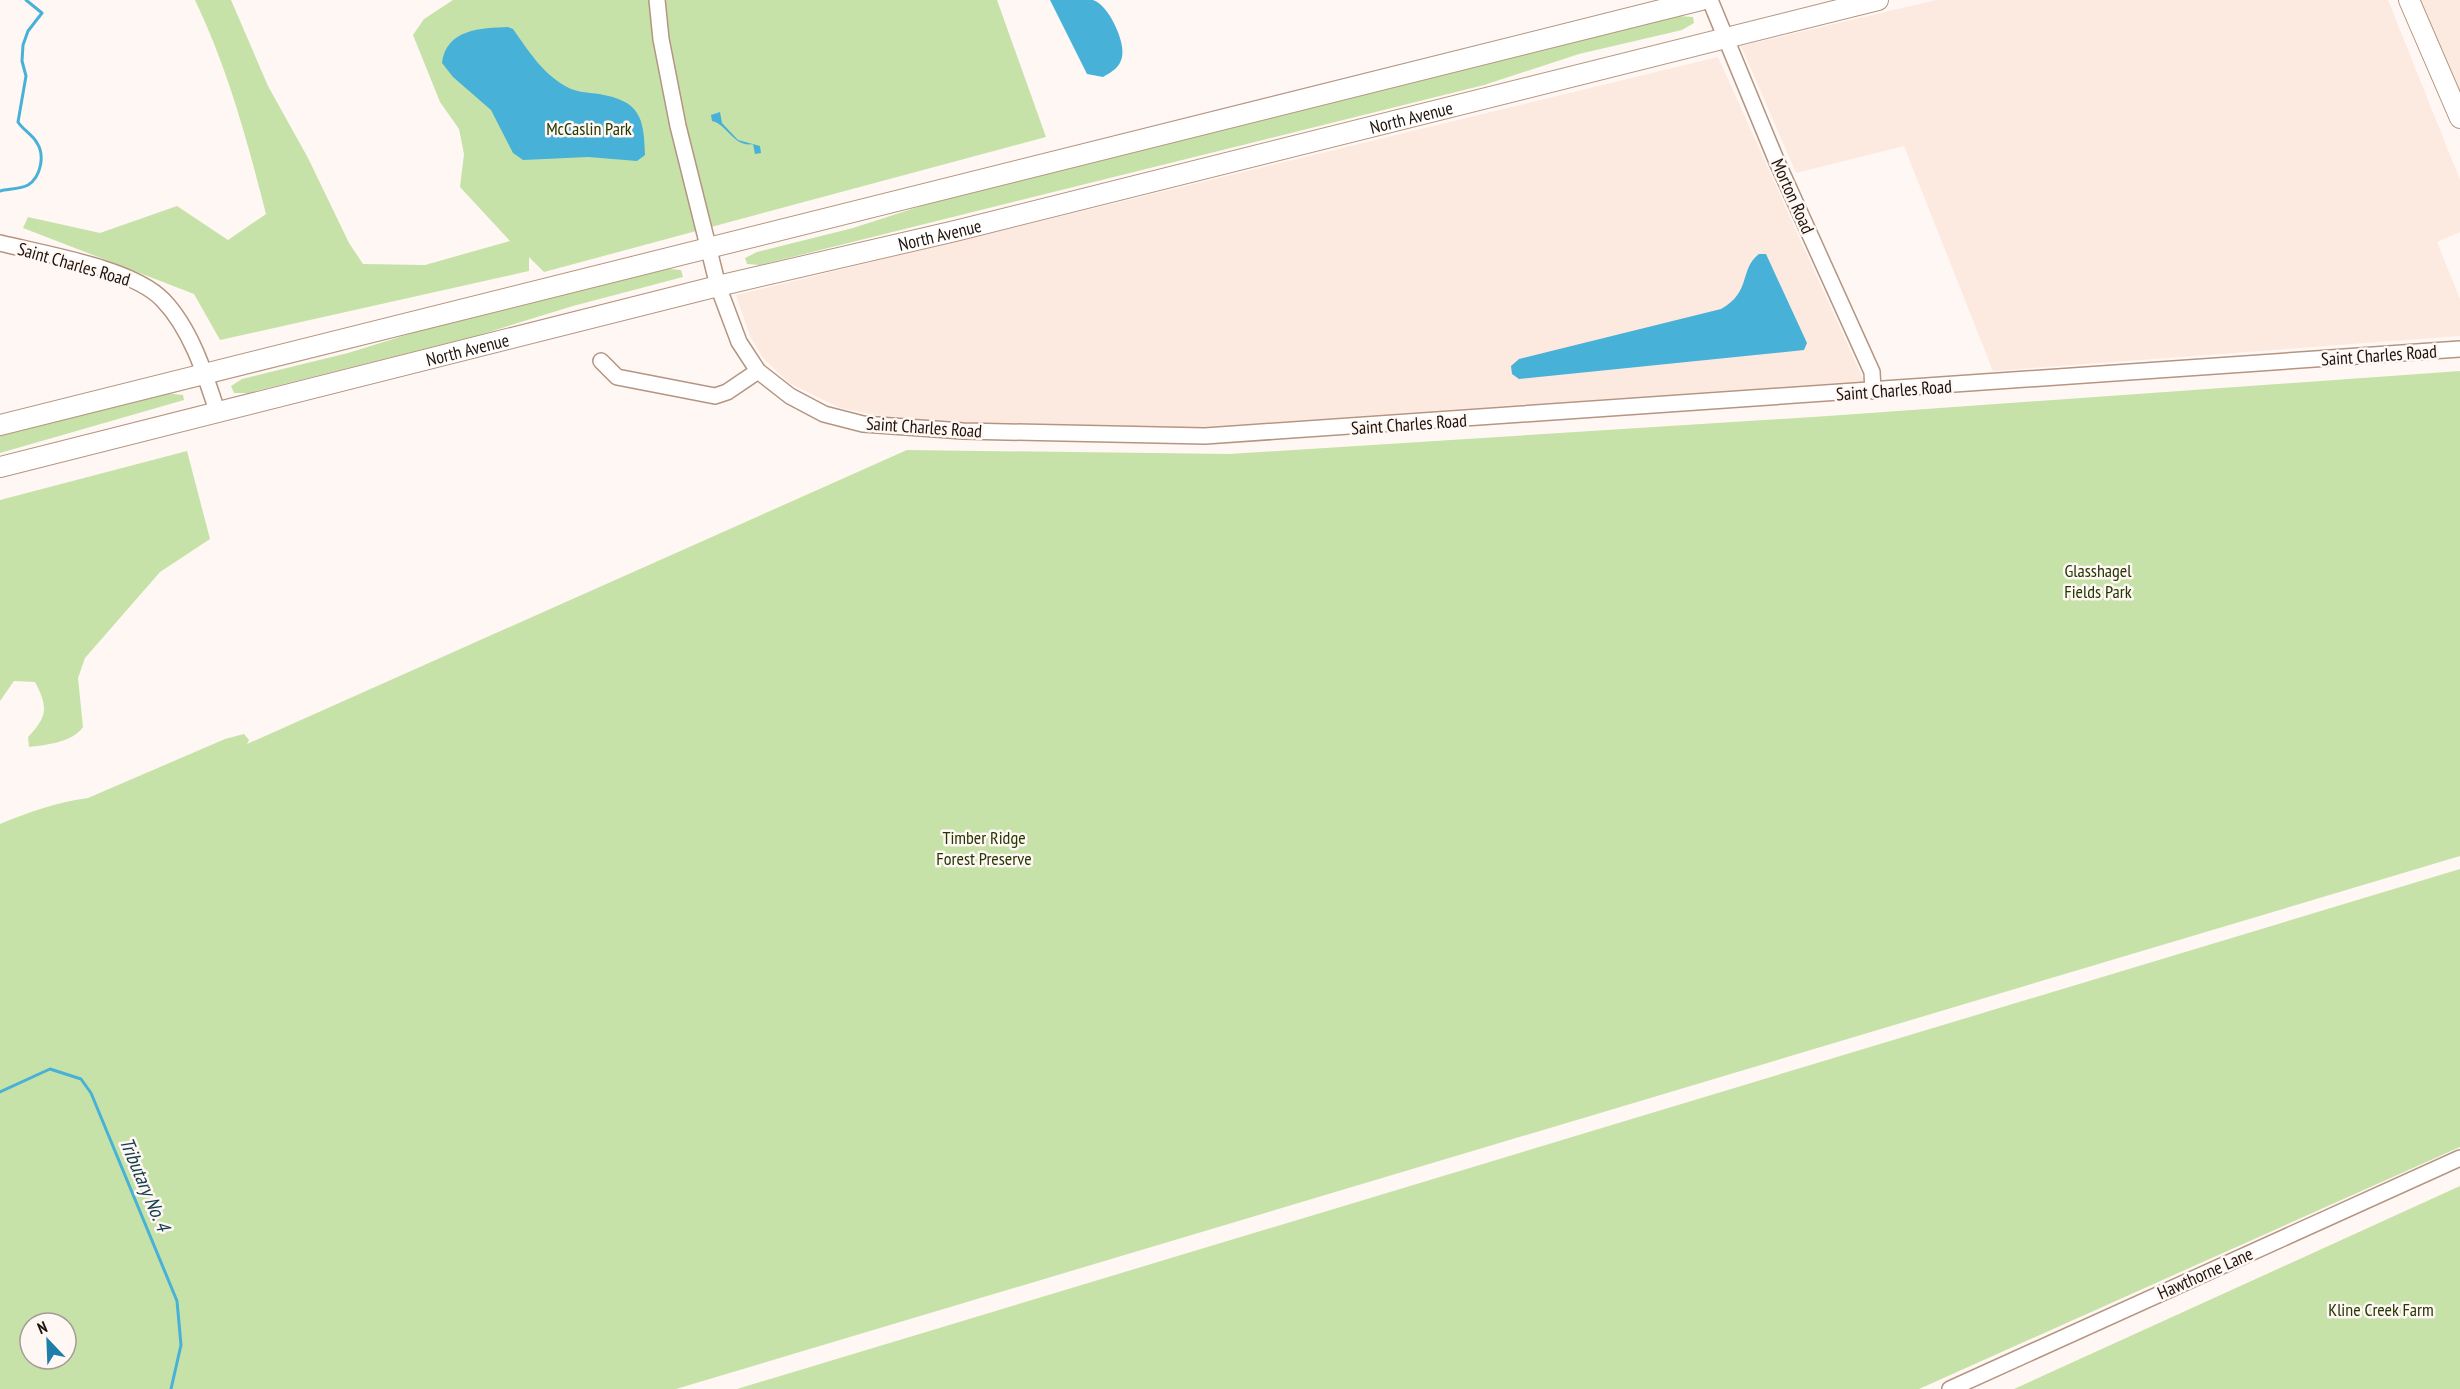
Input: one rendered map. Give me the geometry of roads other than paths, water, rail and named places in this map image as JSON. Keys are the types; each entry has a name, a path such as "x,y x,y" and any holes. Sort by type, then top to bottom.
{"main road":[{"path":"0,425 1701,0"},
{"name":"North Avenue","path":"0,467 718,286 955,231 1878,0"},
{"path":"2409,0 2460,118"}],"street":[{"name":"Saint Charles Road","path":"657,0 661,39 678,126 718,286 736,336 758,371 804,404 824,414 863,424 963,431 1161,436 1315,430 2460,350"},
{"name":"Morton Road","path":"1710,0 1777,162 1872,372 1873,391"},
{"name":"Saint Charles Road","path":"0,243 124,276 148,287 163,300 176,317 205,373 217,411"},
{"path":"601,361 617,377 714,396 727,392 758,371"},
{"name":"Hawthorne Lane","path":"1950,1389 2460,1158"}],"water":[{"path":"1050,0 1093,0 1104,8 1115,24 1123,50 1115,69 1103,77 1087,74"},
{"path":"508,27 513,29 545,71 561,84 574,90 613,97 631,106 641,121 645,155 637,161 588,157 523,160 513,153 491,110 453,77 442,63 450,43 458,37 476,30"},
{"path":"720,112 722,123 738,140 753,144 741,143 722,126 712,121 711,115"},
{"path":"753,144 760,146 761,153 755,154"},
{"path":"1759,254 1766,254 1807,343 1804,350 1519,379 1512,374 1511,366 1519,359 1721,309 1737,295 1749,267"}],"waterway":[{"name":"Tributary No. 4","path":"0,191 28,185 36,177 41,159 37,143 18,122 26,76 22,61 23,45 28,31 42,13 26,0"},
{"name":"Tributary No. 4","path":"0,1092 50,1069 81,1079 91,1093 177,1301 181,1345 171,1389"}],"park label":[{"name":"McCaslin Park","path":"589,128"},
{"name":"Glasshagel Fields Park","path":"2098,580"},
{"name":"Timber Ridge Forest Preserve","path":"984,847"},
{"name":"Kline Creek Farm","path":"2381,1309"}]}
